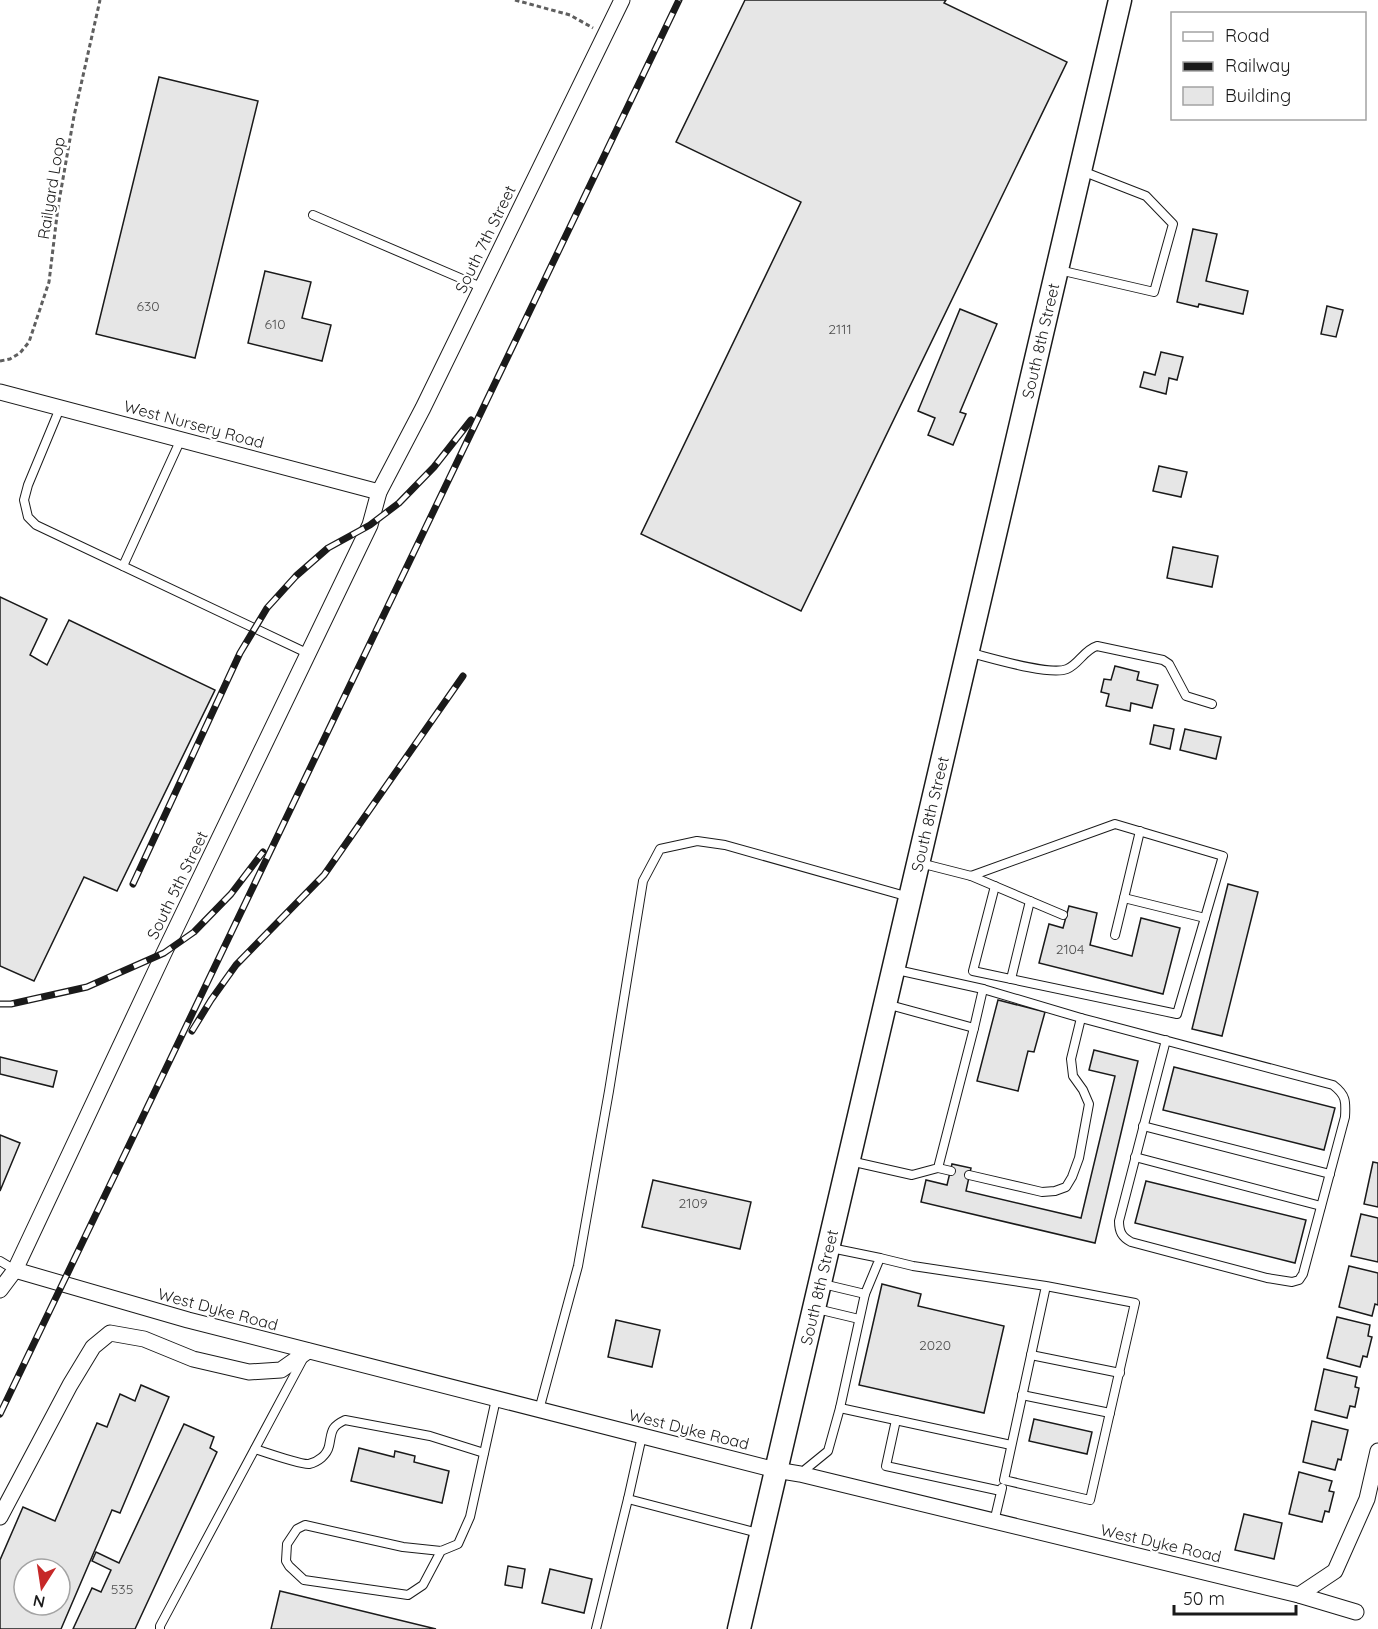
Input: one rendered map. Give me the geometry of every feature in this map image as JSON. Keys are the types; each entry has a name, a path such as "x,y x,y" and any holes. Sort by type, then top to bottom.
{"main road":[{"name":"South 8th Street","path":"739,1629 1120,0"}],"street":[{"name":"South 7th Street","path":"379,492 423,408 622,0"},
{"name":"West Nursery Road","path":"0,392 379,492"},
{"name":"South 5th Street","path":"0,1290 15,1270 164,953 309,654 370,525 379,492"},
{"name":"West Dyke Road","path":"15,1270 188,1320 539,1410 776,1470 1299,1595 1356,1612"},
{"path":"0,1517 76,1375 93,1347 110,1334 144,1340 193,1359 249,1372 281,1370 308,1351"},
{"path":"1299,1595 1335,1571 1367,1499 1378,1451"}],"lane":[{"path":"1057,270 1154,292 1173,224 1146,196 1080,171"},
{"path":"313,214 482,287"},
{"path":"60,408 24,500 28,517 36,525 309,654"},
{"path":"123,566 181,439"},
{"path":"968,652 1058,672 1068,669 1096,646 1163,660 1172,667 1186,696 1212,704"},
{"path":"971,876 1115,825 1223,856 1177,1014 973,972 995,886"},
{"path":"1115,935 1140,831"},
{"path":"539,1410 578,1266 643,881 660,849 697,841 725,845 910,897"},
{"path":"918,862 971,876 1063,915"},
{"path":"1124,898 1205,918"},
{"path":"1011,979 1030,901"},
{"path":"893,969 983,989 1082,1018 1166,1040 1334,1084 1346,1101 1345,1117 1303,1275 1299,1280 1292,1282 1267,1278 1131,1242 1119,1231 1119,1221 1166,1040"},
{"path":"938,1168 983,989"},
{"path":"885,1004 974,1028"},
{"path":"969,1175 1042,1192 1066,1187 1079,1158 1089,1104 1073,1076 1071,1059 1082,1018"},
{"path":"1143,1125 1330,1174"},
{"path":"1136,1156 1321,1206"},
{"path":"848,1160 912,1175 938,1168 951,1171"},
{"path":"828,1247 913,1266 1046,1286 1135,1303 1090,1500 1004,1480"},
{"path":"800,1474 828,1451 840,1408 865,1294 880,1258"},
{"path":"0,1261 15,1270"},
{"path":"820,1283 865,1294"},
{"path":"994,1522 1046,1286"},
{"path":"814,1309 860,1319"},
{"path":"160,1629 308,1351"},
{"path":"1031,1355 1120,1373"},
{"path":"1022,1395 1110,1413"},
{"path":"441,1551 423,1585 408,1595 304,1580 286,1561 287,1544 297,1529 305,1525 403,1547 441,1551 458,1544 470,1517 496,1399"},
{"path":"840,1408 1011,1445"},
{"path":"255,1449 308,1464 321,1459 328,1449 331,1432 336,1424 345,1420 430,1436 484,1452"},
{"path":"896,1420 886,1466 1001,1491"},
{"path":"596,1629 642,1436"},
{"path":"628,1499 761,1533"}],"path":[{"name":"Railyard Loop","path":"0,361 10,359 20,353 29,342 49,282 74,116 100,0"},
{"path":"515,0 570,15 605,34"}],"building":[{"path":"745,0 946,0 944,3 1067,62 801,611 641,534 801,202 676,142"},
{"path":"159,77 258,101 195,358 96,334"},
{"path":"1193,229 1217,234 1206,281 1248,291 1243,314 1199,304 1198,307 1177,302"},
{"path":"265,271 311,282 302,318 331,325 322,361 248,343"},
{"path":"1327,306 1343,310 1336,337 1321,334"},
{"path":"960,309 997,324 960,412 966,414 953,445 928,435 935,418 918,411"},
{"path":"1161,352 1183,357 1177,380 1169,378 1166,394 1140,387 1144,372 1155,375"},
{"path":"1159,466 1187,472 1181,497 1153,491"},
{"path":"1173,547 1218,556 1212,587 1167,578"},
{"path":"0,597 47,619 30,655 47,665 69,620 215,690 117,891 84,877 34,981 0,966"},
{"path":"1115,666 1139,672 1137,680 1158,685 1152,708 1131,703 1130,711 1106,706 1109,694 1101,692 1104,679 1111,680"},
{"path":"1154,725 1174,729 1170,749 1150,744"},
{"path":"1185,729 1221,737 1216,759 1180,750"},
{"path":"1228,884 1258,892 1222,1036 1192,1029"},
{"path":"1069,906 1097,913 1090,945 1132,956 1141,918 1180,928 1163,994 1039,963 1049,924 1063,928"},
{"path":"998,1000 1045,1012 1034,1052 1028,1051 1018,1091 977,1081"},
{"path":"1094,1050 1138,1061 1095,1243 921,1202 926,1180 947,1185 952,1164 971,1168 966,1191 1081,1218 1115,1076 1089,1070"},
{"path":"0,1057 57,1071 53,1087 0,1074"},
{"path":"1174,1067 1335,1108 1324,1150 1163,1110"},
{"path":"0,1135 20,1143 0,1191"},
{"path":"1373,1162 1378,1163 1378,1207 1364,1204"},
{"path":"653,1180 751,1202 740,1249 642,1227"},
{"path":"1146,1181 1306,1220 1295,1263 1135,1223"},
{"path":"1361,1214 1378,1218 1378,1262 1351,1256"},
{"path":"1349,1266 1378,1273 1378,1305 1375,1304 1372,1316 1339,1307"},
{"path":"882,1284 921,1294 918,1306 1004,1326 984,1413 859,1385"},
{"path":"1337,1317 1370,1325 1368,1336 1372,1337 1367,1357 1363,1356 1360,1367 1327,1358"},
{"path":"616,1320 660,1330 652,1367 608,1357"},
{"path":"1324,1369 1357,1377 1355,1387 1359,1388 1355,1407 1350,1406 1347,1418 1315,1410"},
{"path":"141,1385 169,1397 120,1513 112,1510 72,1603 72,1557 12,1557 12,1617 66,1617 61,1629 0,1629 0,1560 23,1507 55,1521 97,1423 107,1427 120,1394 135,1401"},
{"path":"1034,1419 1092,1432 1087,1454 1029,1441"},
{"path":"1312,1421 1348,1430 1341,1460 1338,1459 1335,1470 1303,1462"},
{"path":"184,1424 214,1437 210,1448 217,1452 135,1629 73,1629 92,1588 101,1592 111,1570 92,1561 96,1552 119,1563"},
{"path":"359,1448 394,1457 395,1451 415,1456 414,1462 449,1471 442,1503 351,1481"},
{"path":"1299,1472 1332,1481 1329,1491 1334,1492 1329,1512 1325,1511 1322,1522 1289,1514"},
{"path":"1244,1514 1282,1523 1274,1559 1235,1550"},
{"path":"508,1566 525,1569 522,1588 505,1585"},
{"path":"550,1569 592,1579 584,1613 542,1603"},
{"path":"280,1591 436,1629 271,1629"}],"railway":[{"path":"0,1414 679,0"},
{"path":"133,884 240,653 267,608 296,576 328,548 370,525 399,503 434,467 471,420"},
{"path":"192,1031 236,965 324,875 463,676"},
{"path":"0,1004 11,1004 87,987 164,953 194,932 231,894 263,852"}]}
